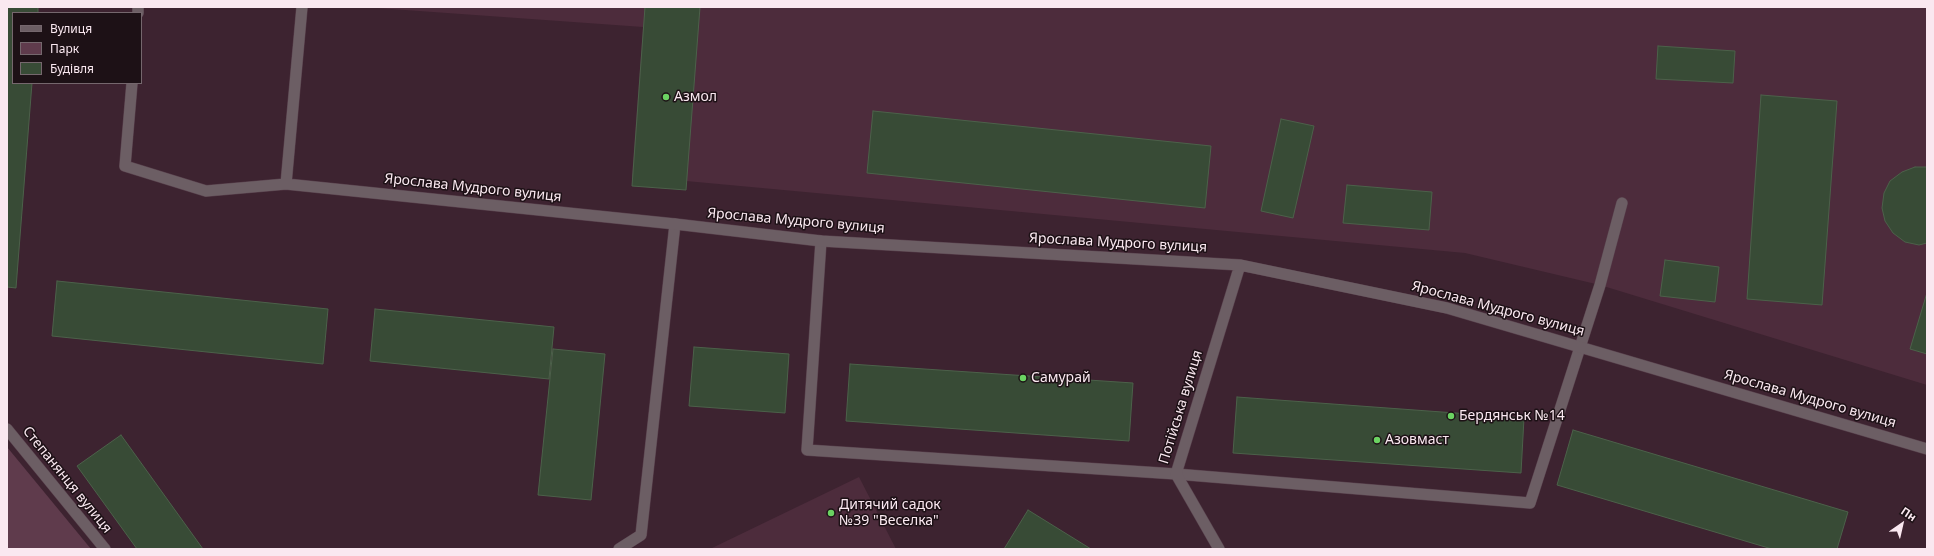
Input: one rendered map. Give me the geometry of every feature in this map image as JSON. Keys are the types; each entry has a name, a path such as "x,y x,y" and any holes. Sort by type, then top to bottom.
{"street":[{"path":"286,184 302,7"},
{"name":"Ярослава Мудрого вулиця","path":"132,84 125,166 206,192 286,184 675,224 822,241 1240,266 1446,308 1927,450"},
{"path":"822,241 807,450 1176,474 1530,503 1600,285 1622,203"},
{"path":"619,549 641,535 675,224"},
{"name":"Потійська вулиця","path":"1218,549 1176,474 1240,266"},
{"name":"Степанянця вулиця","path":"7,429 104,549"}],"shaded area":[{"path":"363,7 1927,7 1927,385 1600,285 1465,253 632,176 643,27"},
{"name":"Дитячий садок №39 \"Веселка\"","path":"859,477 896,549 710,549"}],"green space":[{"path":"7,447 91,549 7,549"}],"building":[{"path":"7,7 38,7 38,12 12,12 12,84 32,84 16,288 7,287"},
{"name":"Азмол","path":"645,7 700,7 686,190 632,186"},
{"path":"1658,46 1735,51 1733,83 1656,79"},
{"path":"1761,95 1837,101 1822,305 1747,299"},
{"path":"873,111 1211,146 1205,208 867,173"},
{"path":"1281,119 1314,126 1293,218 1261,211"},
{"path":"1915,167 1927,167 1927,243 1919,245 1905,242 1893,233 1885,221 1882,208 1884,193 1890,181 1902,172"},
{"path":"1347,185 1432,192 1429,230 1343,223"},
{"path":"1665,260 1719,267 1715,302 1660,296"},
{"path":"57,281 328,309 323,364 52,336"},
{"path":"1926,296 1927,297 1927,354 1910,349"},
{"path":"375,309 554,327 549,379 370,361"},
{"path":"694,347 789,354 785,413 689,406"},
{"path":"553,349 605,354 591,500 538,495"},
{"path":"850,364 1133,383 1129,441 846,421"},
{"path":"1237,397 1524,418 1521,473 1233,453"},
{"path":"1573,430 1848,512 1837,549 1772,549 1557,485"},
{"path":"121,435 203,549 137,549 77,466"},
{"path":"1028,510 1091,549 1004,549"}],"place":[{"name":"Азмол","path":"666,97"},
{"name":"Самурай","path":"1023,378"},
{"name":"Бердянськ №14","path":"1451,416"},
{"name":"Азовмаст","path":"1377,440"},
{"name":"Дитячий садок №39 \"Веселка\"","path":"831,513"}]}
